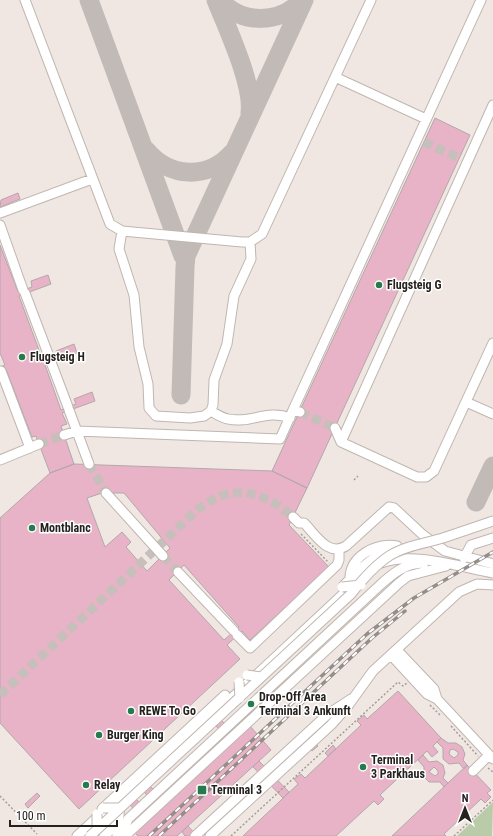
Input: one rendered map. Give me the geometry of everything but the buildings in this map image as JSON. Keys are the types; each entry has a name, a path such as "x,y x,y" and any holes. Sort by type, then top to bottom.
{"lane":[{"path":"25,0 107,219 114,227 122,231 250,242 262,234 370,0"},
{"path":"64,435 77,431 280,439 294,413 420,141 426,119 480,0"},
{"path":"335,77 426,119"},
{"path":"341,442 467,162 492,112"},
{"path":"459,158 467,162"},
{"path":"0,213 92,179"},
{"path":"0,225 89,464"},
{"path":"122,231 119,250 134,295 139,347 148,384 150,411 156,416 185,418 201,417 211,411"},
{"path":"211,411 215,375 227,344 234,296 251,259 250,242"},
{"path":"334,428 341,442 417,477 426,477 434,471 493,343"},
{"path":"1,371 30,448"},
{"path":"466,402 493,414"},
{"path":"211,411 228,419 237,420 269,414 294,413"},
{"path":"0,460 40,444"},
{"path":"106,493 163,556"},
{"path":"293,517 299,523 304,523 327,547 339,550 346,546 388,507 398,510 423,535 445,552 492,570"},
{"path":"73,836 239,682 375,561 391,550 408,549 493,521"},
{"path":"464,558 471,545 493,538"},
{"path":"90,836 261,677 350,584 355,562 372,548 382,545 391,550"},
{"path":"178,572 250,648 337,565 339,560 339,550"},
{"path":"350,584 364,583 382,567 391,550"},
{"path":"77,836 104,811 117,805 372,568 388,560 398,558 417,558 452,565"},
{"path":"125,836 124,826 128,819 282,675 398,570 421,563 492,570"},
{"path":"125,836 404,578 420,572 452,565"},
{"path":"210,836 331,725 353,699 373,671 464,588 477,584 493,585"},
{"path":"394,652 427,694 437,699 488,759 473,771"},
{"path":"247,675 261,677"},
{"path":"282,675 298,676"},
{"path":"281,691 282,675"},
{"path":"239,682 240,698"},
{"path":"195,836 328,714 353,699"},
{"path":"117,836 119,806 123,799"},
{"path":"100,811 120,808"},
{"path":"97,829 100,811"},
{"path":"104,836 114,827 118,819"}],"path":[{"path":"354,480 358,476"},
{"path":"301,534 330,565 337,565"},
{"path":"231,836 398,682 403,686 409,681"},
{"path":"426,701 442,718"},
{"path":"448,723 488,759 493,772"},
{"path":"0,796 37,834"},
{"path":"454,836 493,800"}],"green space":[{"path":"493,802 492,836 457,836"}],"taxiway":[{"path":"89,0 183,256"},
{"path":"216,0 244,72 248,87 250,113"},
{"path":"220,0 239,14 261,18 283,14 302,0"},
{"path":"181,395 186,256 304,0"},
{"path":"146,150 155,159 166,166 189,172 212,168 232,153"},
{"path":"476,502 493,466"}],"tunnel":[{"path":"424,142 459,158"},
{"path":"300,412 335,428"},
{"path":"39,444 64,435"},
{"path":"89,464 106,493"},
{"path":"0,695 194,513 207,503 232,493 257,495 269,500 293,517"},
{"path":"163,556 178,572"}],"railway":[{"path":"149,836 367,634 414,598 493,552"},
{"path":"159,836 372,638 405,611"}],"place":[{"name":"Flugsteig G","path":"379,285"},
{"name":"Flugsteig H","path":"22,357"},
{"name":"Montblanc","path":"32,528"},
{"name":"Drop-Off Area Terminal 3 Ankunft","path":"251,704"},
{"name":"REWE To Go","path":"131,711"},
{"name":"Burger King","path":"99,735"},
{"name":"Terminal 3 Parkhaus","path":"363,767"},
{"name":"Relay","path":"86,785"},
{"name":"Terminal 3","path":"202,790"}]}
